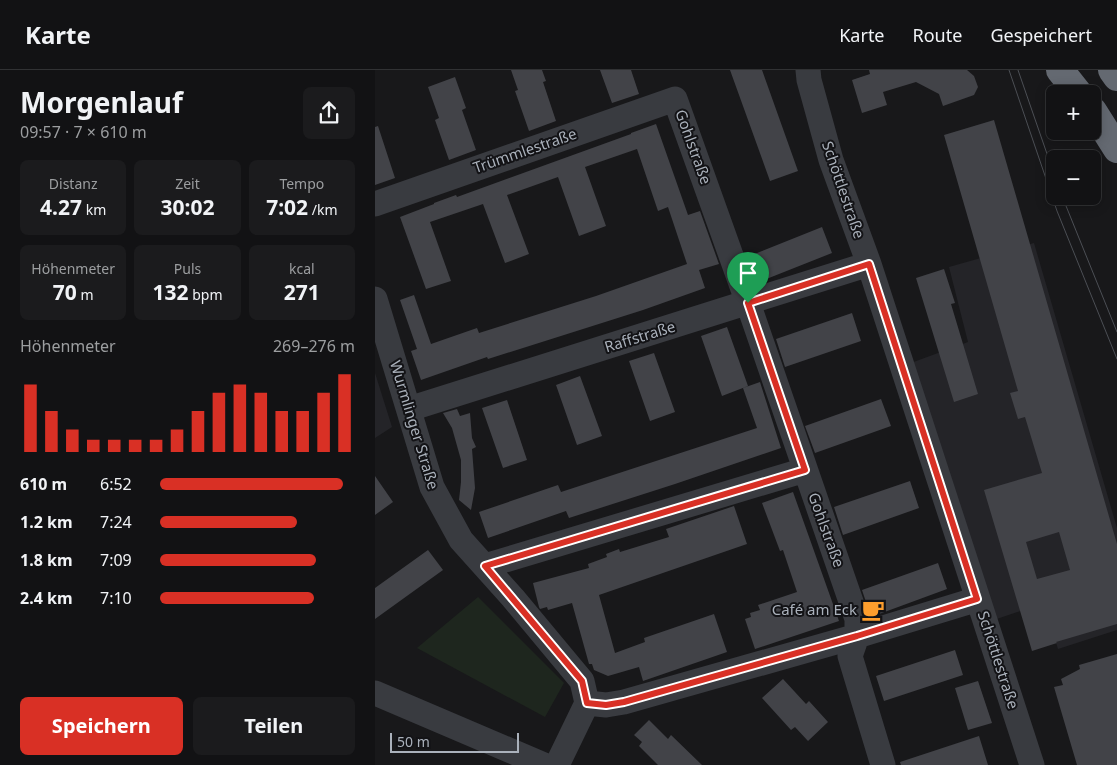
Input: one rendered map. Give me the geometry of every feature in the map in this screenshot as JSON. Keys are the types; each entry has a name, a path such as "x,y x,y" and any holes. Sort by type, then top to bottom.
{"highway":[{"path":"1060,70 1072,85"},
{"path":"1112,70 1117,77"},
{"path":"1101,124 1117,149"}],"street":[{"name":"Schöttlestraße","path":"807,70 831,160 869,264 1032,765"},
{"name":"Trümmlestraße","path":"375,204 675,99"},
{"name":"Gohlstraße","path":"675,99 748,303 857,619 857,636 851,656 883,765"},
{"name":"Raffstraße","path":"409,409 869,264"},
{"name":"Wurmlinger Straße","path":"375,298 432,487 461,540 582,681 587,703"},
{"path":"485,566 805,470"},
{"path":"557,765 587,703 606,705 624,702 857,636 977,599"},
{"path":"375,692 544,765"}],"shaded area":[{"path":"1034,243 1117,528 1117,630 1058,649 1044,603 982,624 900,367 968,342 949,267"},
{"path":"375,373 392,427 375,438"},
{"path":"478,597 564,683 545,717 417,648"}],"building":[{"path":"511,70 542,70 546,81 543,82 556,121 529,131 515,91 518,90"},
{"path":"600,70 631,70 639,94 612,103"},
{"path":"730,70 762,70 798,171 770,181"},
{"path":"869,70 967,70 974,76 978,87 974,95 943,106 939,94 916,82 883,92 887,105 862,113 852,80 870,74"},
{"path":"455,77 466,108 462,110 476,150 449,160 435,120 439,118 428,87"},
{"path":"994,120 1117,544 1117,624 1032,651 984,490 1042,473 1025,417 1018,419 1010,393 1018,391 944,135","holes":["1059,532 1070,570 1037,579 1026,542"]},
{"path":"656,124 688,215 700,211 719,264 699,270 705,288 643,310 488,359 487,357 421,380 411,351 417,349 400,300 414,295 431,344 477,328 479,333 596,296 687,264 668,207 658,211 637,149 585,167 606,226 579,236 558,177 507,195 529,254 505,263 483,204 430,222 451,281 426,289 400,217 456,195 457,197"},
{"path":"378,126 395,178 375,185 375,127"},
{"path":"822,227 832,253 756,283 747,257"},
{"path":"944,269 955,303 951,304 978,394 954,402 916,278"},
{"path":"852,313 861,341 785,367 776,339"},
{"path":"727,327 748,386 722,396 701,336"},
{"path":"654,353 675,412 650,421 629,361"},
{"path":"580,376 602,436 577,445 556,385"},
{"path":"760,382 781,448 569,518 566,511 488,538 479,512 558,485 561,492 757,428 743,388"},
{"path":"881,399 891,426 815,453 805,426"},
{"path":"507,400 527,460 503,468 482,408"},
{"path":"457,409 460,416 470,413 472,438 476,447 472,449 475,488 471,510 459,500 461,460 452,428 443,413"},
{"path":"375,476 393,502 375,515"},
{"path":"910,481 919,508 843,535 834,507"},
{"path":"793,492 839,621 755,649 745,619 751,617 750,613 760,610 758,605 797,592 783,550 780,551 762,503"},
{"path":"734,506 747,544 599,595 615,653 645,642 644,638 714,614 727,652 643,681 639,667 608,676 594,670 592,664 589,664 572,603 548,610 547,607 540,609 533,583 589,568 588,564 607,557 606,554 619,549 620,552 669,537 666,529"},
{"path":"428,550 443,570 375,619 375,588"},
{"path":"938,563 947,589 871,617 862,590"},
{"path":"955,650 963,675 884,701 876,676"},
{"path":"1117,654 1117,765 1077,765 1054,687 1063,685 1061,679 1080,669 1079,665"},
{"path":"783,679 806,704 809,701 828,722 808,741 795,727 791,730 762,698"},
{"path":"978,681 992,723 968,730 955,688"},
{"path":"649,720 668,739 671,735 702,765 658,765 639,746 642,742 634,735"},
{"path":"979,736 988,765 901,765 900,762"}],"tram line":[{"path":"1009,70 1057,211 1117,359"},
{"path":"1018,70 1046,151"},
{"path":"1066,205 1117,332"}],"place":[{"name":"Café am Eck","path":"873,610"}],"route":[{"path":"869,264 977,599 857,636 624,702 606,705 587,703 582,681 485,566 805,470 748,303 869,264"}]}
